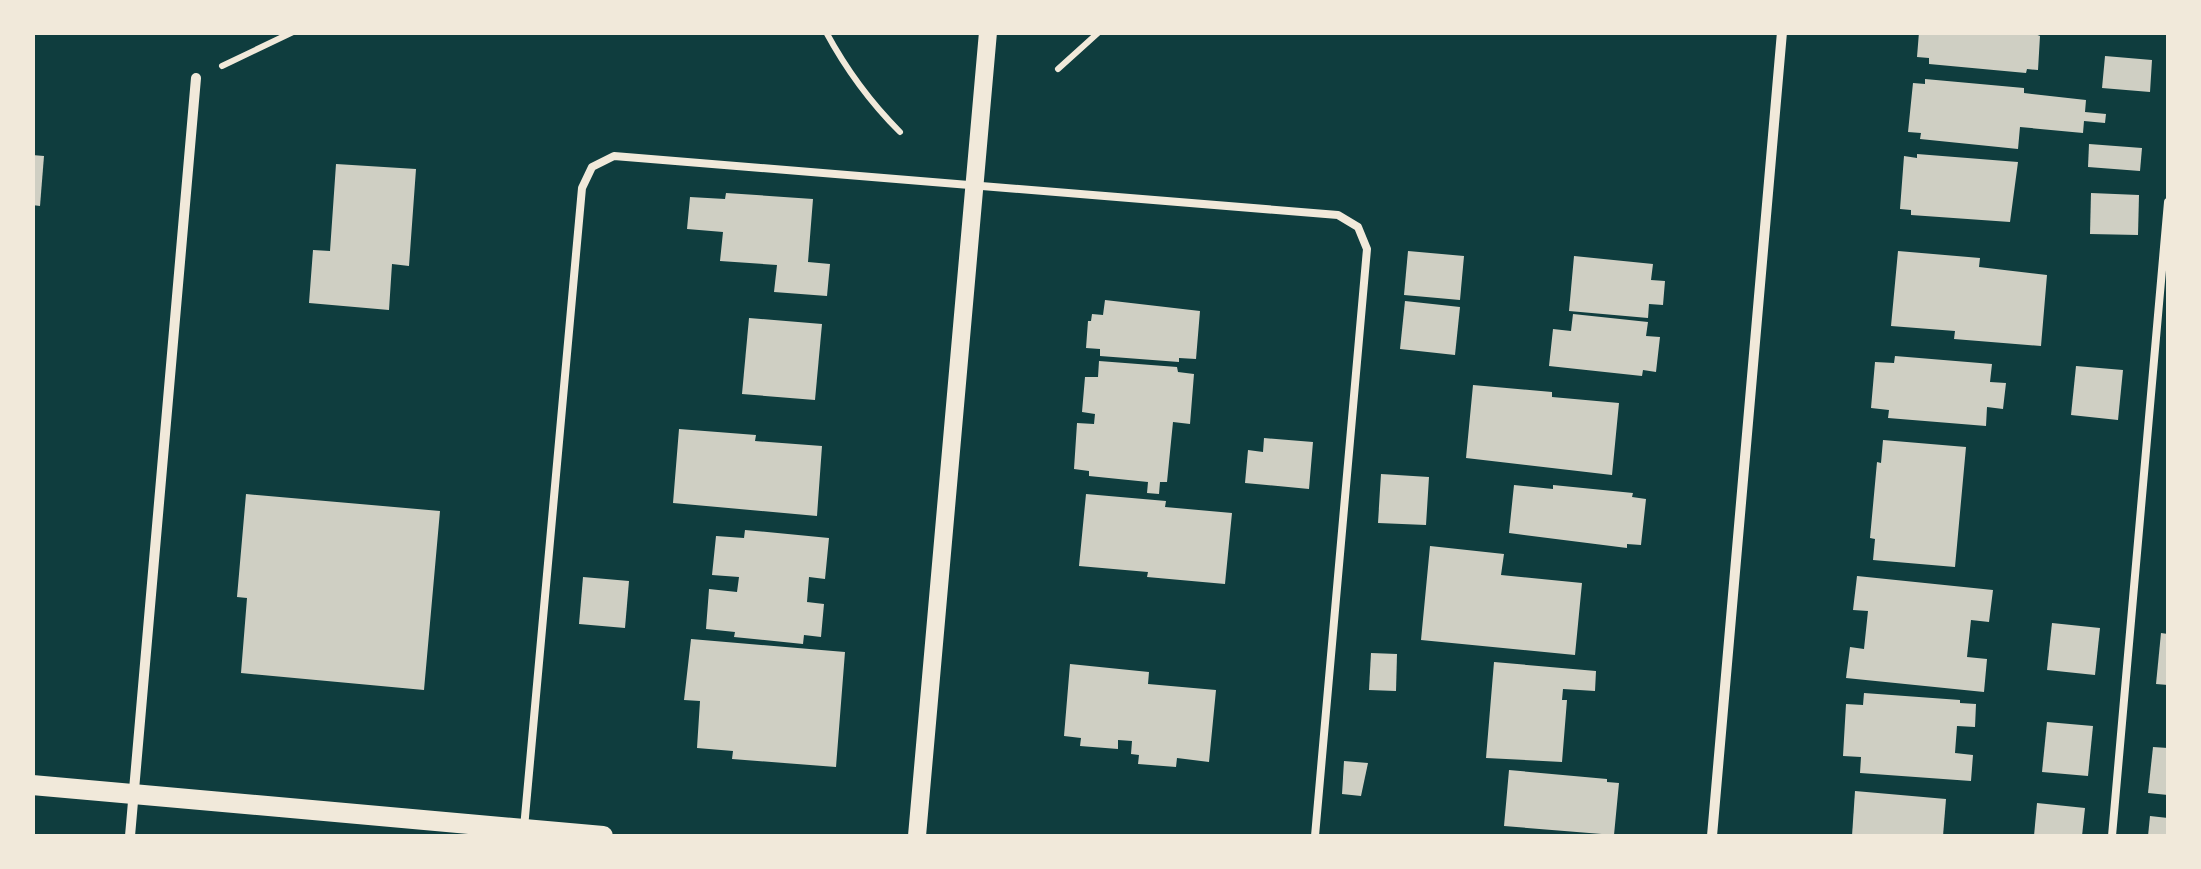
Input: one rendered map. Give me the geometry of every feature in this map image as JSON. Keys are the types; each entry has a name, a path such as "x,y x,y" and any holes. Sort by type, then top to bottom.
{"main road":[{"path":"32,785 524,833 604,836"}],"street":[{"path":"917,836 988,32"},
{"path":"1712,836 1782,32"},
{"path":"130,836 196,78"}],"lane":[{"path":"524,833 585,177 602,159 627,156 1338,214 1358,227 1367,249 1316,836"},
{"path":"2112,836 2168,202"}],"path":[{"path":"196,78 293,32"},
{"path":"826,32 870,102 900,132"},
{"path":"1058,69 1098,32"}],"building":[{"path":"1919,32 2030,32 2040,36 2038,70 2027,69 2026,73 1929,64 1929,58 1917,57"},
{"path":"2105,56 2152,60 2150,92 2102,88"},
{"path":"1925,79 2024,88 2024,93 2086,100 2085,112 2106,114 2105,123 2084,121 2083,133 2020,127 2018,149 1920,139 1921,133 1908,132 1913,83 1925,84"},
{"path":"2089,144 2142,148 2140,171 2088,167"},
{"path":"1917,154 2018,162 2010,222 1911,215 1911,210 1900,209 1904,156 1917,158"},
{"path":"32,155 44,156 40,206 32,205"},
{"path":"336,164 416,169 409,266 392,264 389,310 309,303 313,250 330,251"},
{"path":"726,193 813,199 808,262 830,264 827,296 774,292 777,265 720,261 723,232 687,229 690,197 725,199"},
{"path":"2091,193 2139,195 2138,235 2090,234"},
{"path":"1408,251 1464,256 1460,300 1404,295"},
{"path":"1898,251 1980,258 1979,267 2047,275 2041,346 1954,339 1955,331 1891,326"},
{"path":"1574,256 1653,264 1651,280 1665,281 1663,305 1649,304 1648,318 1569,311"},
{"path":"1105,300 1200,311 1196,359 1179,358 1179,362 1100,356 1100,349 1086,348 1088,321 1092,314 1103,315"},
{"path":"1405,301 1460,307 1455,355 1400,349"},
{"path":"1573,314 1648,322 1646,336 1660,337 1656,372 1643,370 1642,376 1549,366 1553,329 1571,331"},
{"path":"749,318 822,324 815,400 742,394"},
{"path":"1895,356 1992,364 1990,382 2006,383 2003,409 1987,407 1986,426 1888,418 1889,410 1871,408 1875,362 1894,363"},
{"path":"1099,361 1177,367 1178,372 1194,374 1190,424 1173,422 1167,482 1160,482 1159,494 1147,493 1148,482 1089,476 1089,471 1074,469 1077,423 1094,424 1095,414 1082,412 1085,377 1098,377"},
{"path":"2076,366 2123,370 2118,420 2071,415"},
{"path":"1473,385 1619,403 1612,475 1466,458"},
{"path":"679,429 756,435 755,441 822,446 817,516 673,503"},
{"path":"1264,438 1313,442 1309,489 1245,483 1248,450 1263,452"},
{"path":"1883,440 1966,447 1955,567 1873,560 1875,539 1870,538 1877,462 1881,463"},
{"path":"1381,474 1429,477 1426,525 1378,523"},
{"path":"1514,485 1633,493 1632,497 1646,499 1641,545 1627,544 1627,548 1509,533"},
{"path":"246,494 440,511 424,690 241,673 247,598 237,597"},
{"path":"1086,494 1166,501 1165,507 1232,513 1225,584 1079,566"},
{"path":"745,530 829,538 825,579 809,577 807,602 824,604 821,637 804,635 803,644 734,637 735,632 706,629 709,589 737,592 739,577 712,575 716,536 744,538"},
{"path":"1430,546 1504,554 1501,575 1582,583 1575,655 1421,640"},
{"path":"1857,576 1993,590 1989,622 1971,620 1967,657 1987,659 1984,692 1846,678 1850,647 1864,649 1868,611 1853,610"},
{"path":"583,577 629,581 625,628 579,624"},
{"path":"2052,623 2100,628 2095,675 2047,670"},
{"path":"2161,633 2168,634 2168,685 2156,684"},
{"path":"691,639 845,652 836,767 732,759 733,751 697,748 700,701 684,700"},
{"path":"1371,653 1397,654 1396,691 1369,690"},
{"path":"1494,662 1596,671 1595,691 1563,689 1562,700 1567,700 1562,762 1486,758"},
{"path":"1070,664 1149,672 1148,684 1216,690 1209,762 1177,758 1176,767 1138,764 1139,755 1131,754 1132,741 1118,740 1118,749 1080,746 1081,738 1064,736"},
{"path":"1864,693 1976,704 1975,727 1957,726 1955,753 1973,755 1971,781 1860,773 1861,757 1843,756 1846,704 1863,705"},
{"path":"2047,722 2093,726 2088,776 2042,772"},
{"path":"2153,747 2168,748 2168,795 2148,793"},
{"path":"1344,761 1368,763 1361,796 1342,794"},
{"path":"1509,770 1619,783 1614,835 1504,826"},
{"path":"1855,791 1946,799 1943,836 1852,836"},
{"path":"2037,803 2085,808 2082,836 2034,836"},
{"path":"2150,816 2168,818 2168,836 2148,836"}]}
